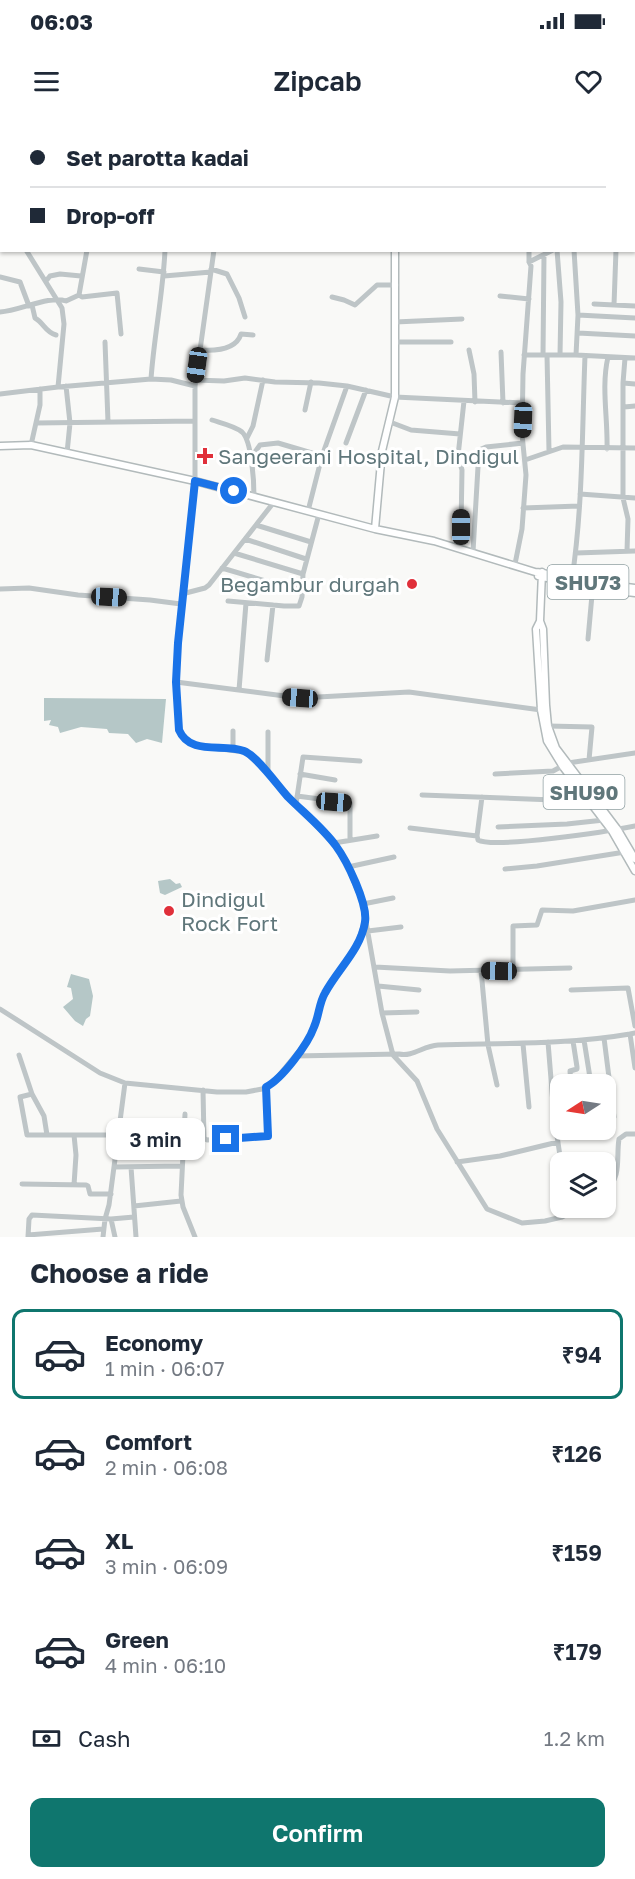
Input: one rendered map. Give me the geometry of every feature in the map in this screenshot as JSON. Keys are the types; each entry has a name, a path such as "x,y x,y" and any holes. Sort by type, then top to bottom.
{"main road":[{"path":"375,529 382,451 396,398 394,252"},
{"name":"SHU73","path":"0,446 32,446 195,481 375,529 434,541 515,564 539,574 593,585 635,588"},
{"path":"539,574 554,580 635,593"},
{"name":"SHU90","path":"539,574 540,621 536,629 541,711 547,741 604,820 615,830 635,871"},
{"path":"541,587 544,583 554,580"},
{"path":"540,621 543,629 548,726 556,748 635,859"}],"street":[{"path":"27,252 62,308 64,324 58,387"},
{"path":"79,295 87,252"},
{"path":"151,379 165,252"},
{"path":"214,252 195,383 195,481 181,604 176,682 177,717 182,737 190,743 204,747 245,752 334,843 348,867 363,904 382,1013 393,1055 417,1081 430,1116 487,1209 522,1223 558,1218"},
{"path":"515,564 522,529 526,475 523,403 531,266 529,252"},
{"path":"529,262 551,252"},
{"path":"555,252 561,302 560,355"},
{"path":"574,252 578,315 576,355"},
{"path":"614,305 616,252"},
{"path":"544,255 549,451"},
{"path":"139,269 164,274 225,272 239,298 245,317"},
{"path":"46,281 50,276 60,274 81,276"},
{"path":"0,277 20,282 35,318 46,330 56,336"},
{"path":"332,297 355,304 377,285 396,285"},
{"path":"0,312 14,311 57,298 66,301 79,295 82,297 117,293 121,334"},
{"path":"500,296 529,299"},
{"path":"594,304 635,306"},
{"path":"578,315 635,318"},
{"path":"395,322 462,320"},
{"path":"578,333 635,336"},
{"path":"200,350 210,351 230,347 237,343 241,334 253,335"},
{"path":"105,342 108,422"},
{"path":"396,342 451,342"},
{"path":"469,350 474,374 475,402"},
{"path":"501,352 503,403"},
{"path":"524,355 635,358"},
{"path":"572,579 576,553 583,446 585,356"},
{"path":"607,448 605,370 608,357"},
{"path":"625,358 623,498 628,519 627,551"},
{"path":"0,394 151,379 195,383 245,378 347,386 396,398 523,403"},
{"path":"247,438 253,426 263,380"},
{"path":"305,410 311,382"},
{"path":"623,383 635,384"},
{"path":"66,386 70,423 67,453"},
{"path":"308,511 322,456 347,386"},
{"path":"32,446 40,389"},
{"path":"346,443 366,390"},
{"path":"461,527 462,470 458,456 464,401"},
{"path":"624,407 635,406"},
{"path":"36,423 195,420"},
{"path":"212,420 236,428 247,438 254,481 254,497"},
{"path":"390,422 411,430 460,434"},
{"path":"473,552 480,448 524,442"},
{"path":"249,455 255,452 260,445 270,443 322,456"},
{"path":"525,460 563,447 635,448"},
{"path":"462,470 477,469"},
{"path":"580,494 635,498"},
{"path":"182,594 205,588 274,502"},
{"path":"524,508 579,506"},
{"path":"228,601 273,606 299,606 306,559 319,514"},
{"path":"256,525 311,542"},
{"path":"245,539 306,559"},
{"path":"576,553 635,551"},
{"path":"234,553 303,574"},
{"path":"222,568 279,585 302,589"},
{"path":"588,639 593,585"},
{"path":"0,589 29,588 78,595 181,604"},
{"path":"238,690 246,603"},
{"path":"267,660 273,606"},
{"path":"176,682 300,698 409,692 541,711"},
{"path":"548,726 592,727 589,760"},
{"path":"233,731 233,750"},
{"path":"268,732 268,773"},
{"path":"495,774 553,771 566,765 635,753"},
{"path":"296,804 303,757 360,761"},
{"path":"300,774 335,780"},
{"path":"422,795 562,799 581,789"},
{"path":"297,796 350,803 350,840"},
{"path":"482,797 477,836 479,841 502,843 635,826"},
{"path":"498,827 604,820"},
{"path":"410,828 477,836"},
{"path":"334,843 376,836"},
{"path":"505,869 625,852"},
{"path":"348,867 394,857"},
{"path":"363,904 393,898"},
{"path":"513,971 513,926 537,925 540,911 543,910 568,912 635,900"},
{"path":"0,1009 100,1073 125,1083 246,1092 266,1087 282,1073 308,1040 324,994 353,950 365,920"},
{"path":"368,932 401,927"},
{"path":"375,967 450,971 570,969"},
{"path":"481,970 488,1045 497,1085"},
{"path":"378,986 419,990"},
{"path":"571,990 628,988 635,1026"},
{"path":"382,1013 417,1012"},
{"path":"295,1056 409,1055 430,1046 523,1044 632,1034 635,1068"},
{"path":"604,1038 609,1074"},
{"path":"584,1040 589,1074"},
{"path":"570,1074 570,1071 577,1069 573,1041"},
{"path":"548,1042 559,1152"},
{"path":"523,1044 529,1107"},
{"path":"19,1055 32,1094 44,1116 47,1135"},
{"path":"115,1237 108,1219 108,1212 125,1083"},
{"path":"203,1090 204,1138 207,1140 268,1136 266,1087"},
{"path":"32,1094 20,1097 28,1136 118,1135"},
{"path":"186,1114 181,1201 195,1237"},
{"path":"140,1147 144,1122"},
{"path":"616,1177 619,1139 626,1134 635,1134"},
{"path":"74,1135 76,1155 74,1185"},
{"path":"457,1162 500,1156 558,1142"},
{"path":"117,1147 154,1147"},
{"path":"114,1167 182,1166"},
{"path":"131,1167 136,1237"},
{"path":"22,1184 87,1186 90,1194 111,1194"},
{"path":"134,1206 181,1201"},
{"path":"104,1229 28,1236 28,1219 32,1215 108,1219 134,1217"},
{"path":"103,1237 108,1219"}],"shaded area":[{"path":"44,698 166,699 162,743 147,739 136,743 128,734 109,733 107,729 81,727 60,733 58,727 49,725 51,720 44,721"},
{"path":"170,879 176,884 180,883 182,887 165,895 160,893 158,881"},
{"path":"71,974 89,979 93,996 90,1016 83,1026 75,1021 63,1007 73,999 71,988 67,987"}],"place":[{"name":"Sangeerani Hospital, Dindigul","path":"205,456"},
{"name":"Begambur durgah","path":"412,584"},
{"name":"Dindigul Rock Fort","path":"169,911"}],"route":[{"path":"226,1139 268,1136 266,1087 282,1073 308,1040 324,994 358,942 365,920 363,904 348,867 334,843 268,773 245,752 190,743 184,740 179,730 176,682 178,643 195,481 234,491"}]}
